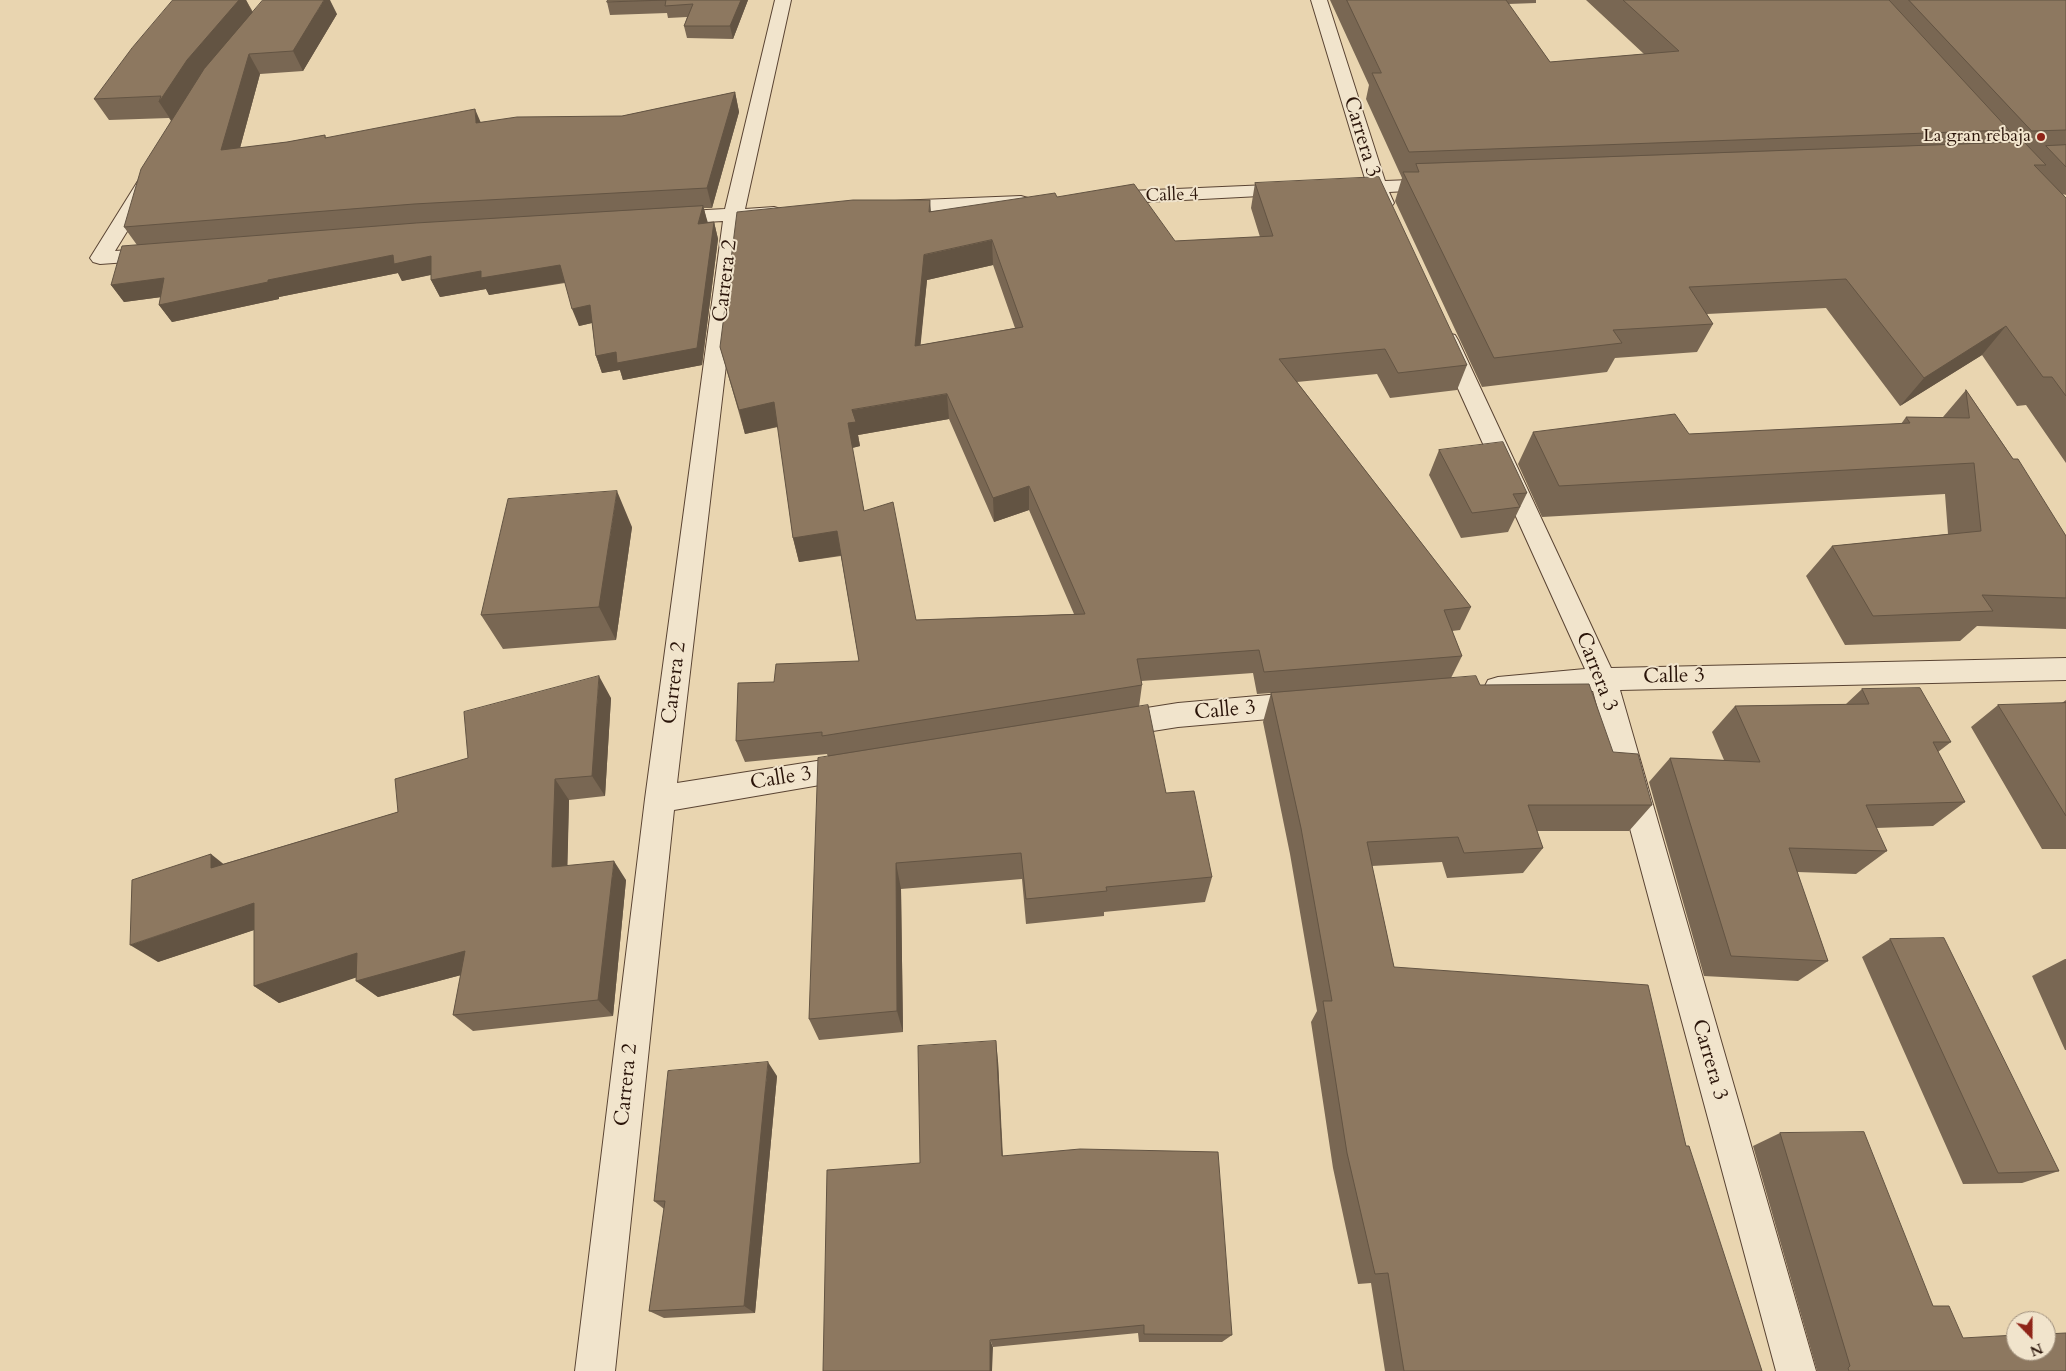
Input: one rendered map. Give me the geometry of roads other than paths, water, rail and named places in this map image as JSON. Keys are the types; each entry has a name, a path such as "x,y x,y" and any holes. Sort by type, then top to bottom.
{"street":[{"name":"Carrera 2","path":"595,1371 660,799 734,214 783,0"},
{"name":"Carrera 3","path":"1319,0 1376,187 1393,222"},
{"path":"156,168 100,258 178,252"},
{"path":"1327,189 1456,184"},
{"name":"Calle 4","path":"1090,199 1307,190"},
{"path":"873,208 1041,201"},
{"path":"647,219 794,212"},
{"name":"Carrera 3","path":"1438,321 1603,679 1796,1371"},
{"name":"Calle 3","path":"1475,690 1603,679 2066,669"},
{"name":"Calle 3","path":"1090,729 1178,715 1326,702"},
{"name":"Calle 3","path":"660,799 885,762"}],"place":[{"name":"La gran rebaja","path":"2041,137"}]}
